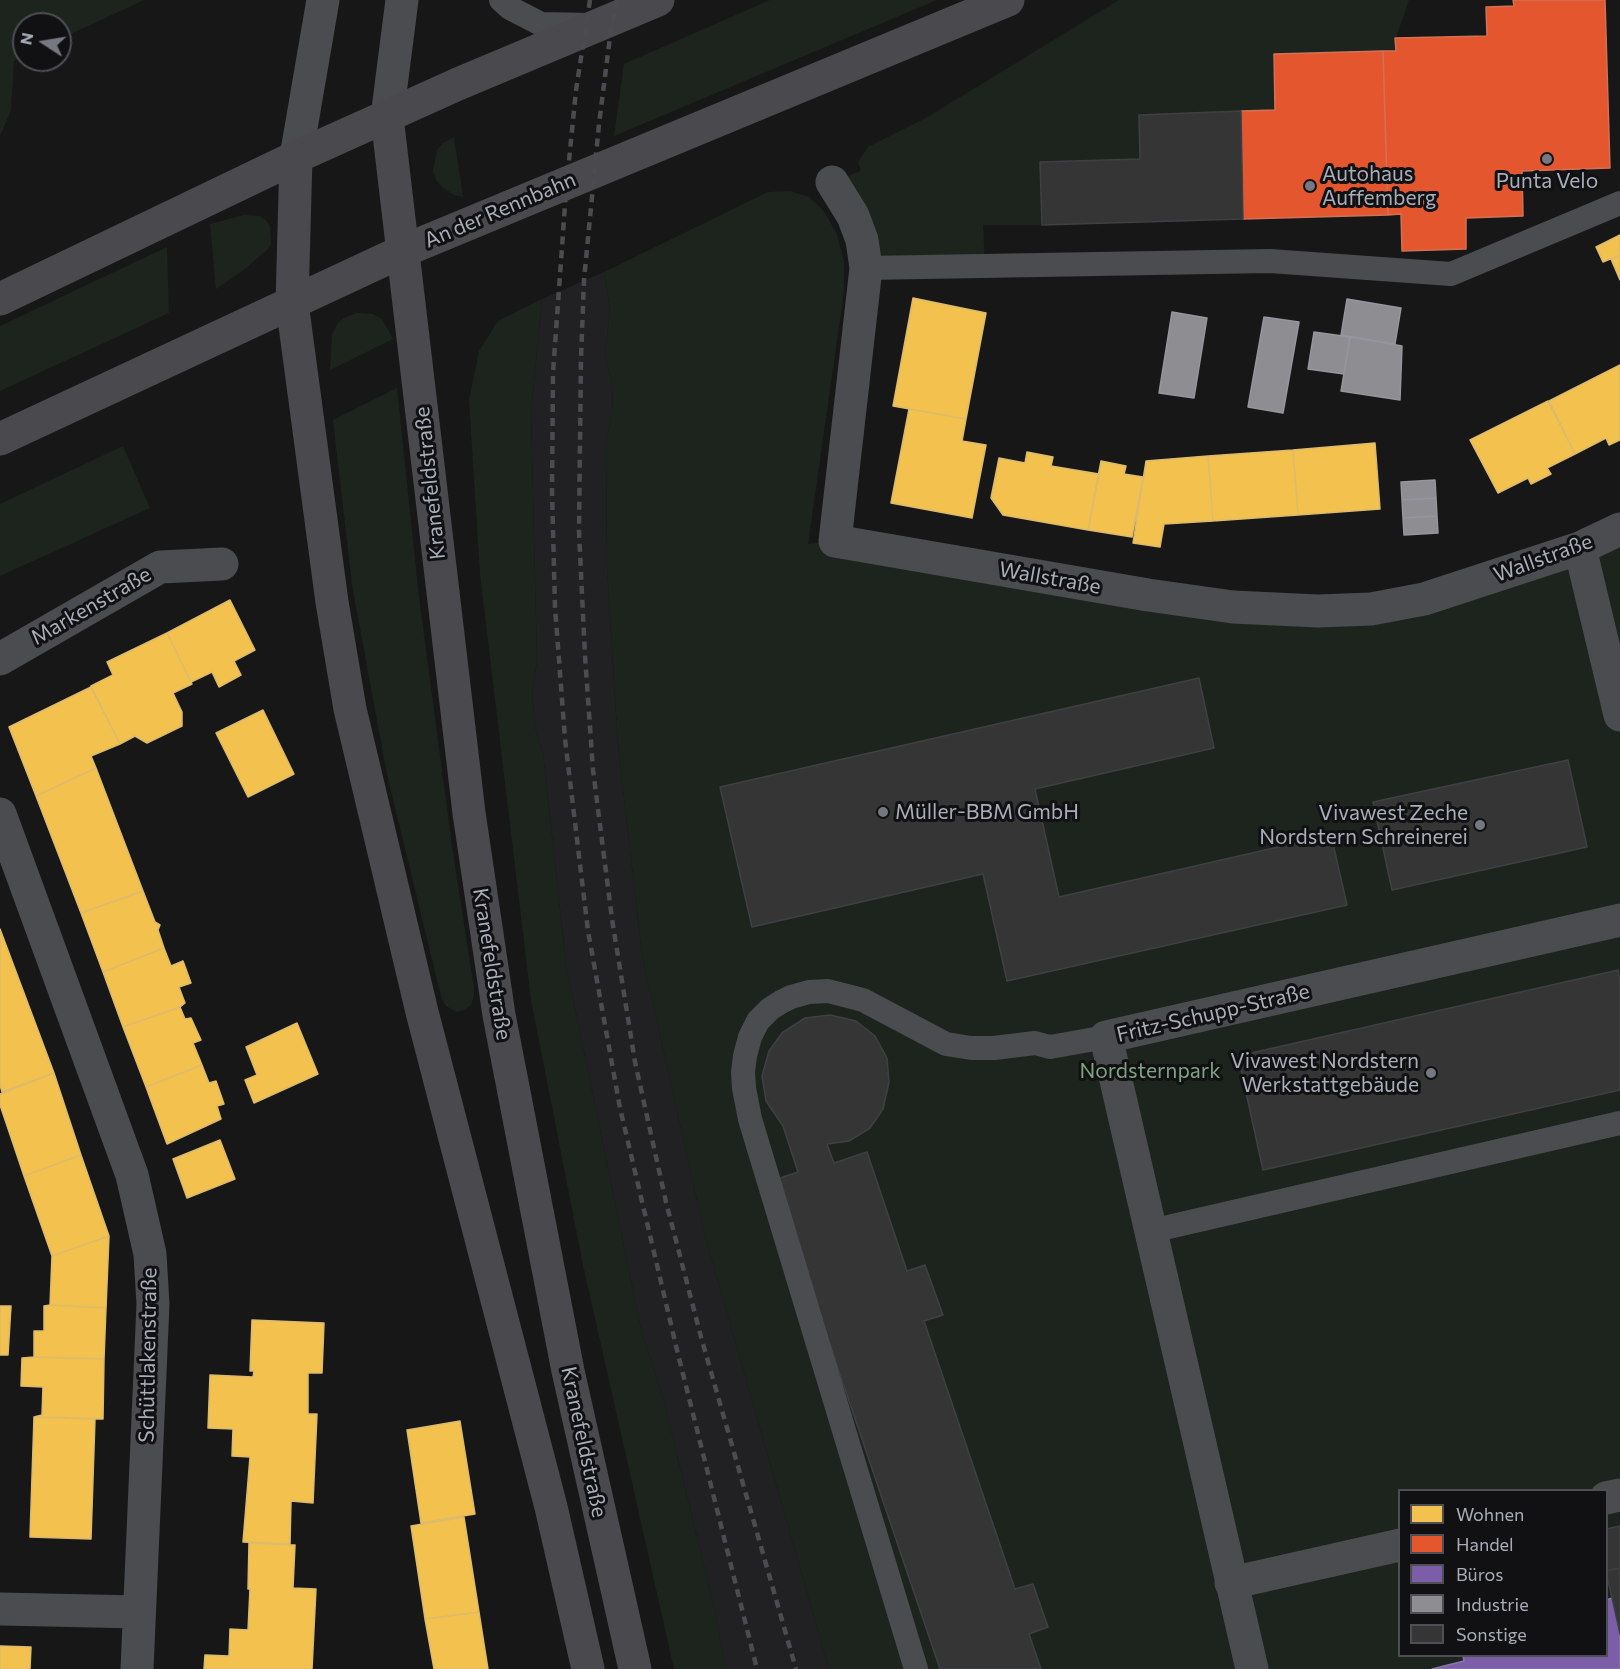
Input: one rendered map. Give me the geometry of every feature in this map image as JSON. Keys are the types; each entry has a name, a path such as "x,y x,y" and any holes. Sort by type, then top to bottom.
{"street":[{"path":"322,0 296,157 292,303 332,602 350,709 419,1001 551,1507 588,1669"},
{"path":"387,117 402,0"},
{"path":"0,299 296,157 658,0"},
{"name":"An der Rennbahn","path":"0,438 403,251 1008,0"},
{"name":"Kranefeldstraße","path":"387,117 469,813 499,1015 568,1371 634,1669"},
{"name":"Wallstraße","path":"832,182 853,216 862,240 866,268 836,541 1148,595 1233,607 1318,611 1371,609 1424,599 1580,548 1620,529"},
{"path":"1580,548 1620,715"},
{"name":"Markenstraße","path":"0,659 160,567 222,564"},
{"name":"Schüttlakenstraße","path":"0,814 132,1175 150,1254 153,1304 137,1669"},
{"name":"Fritz-Schupp-Straße","path":"1252,1669 1106,1037 1620,920"},
{"path":"1232,1583 1398,1545"},
{"path":"0,1609 139,1612"}],"lane":[{"path":"501,0 510,8 541,24 596,25"},
{"path":"866,268 1270,261 1451,274 1620,203"},
{"path":"916,1669 750,1119 743,1072 750,1037 758,1021 781,1002 809,992 828,991 863,1000 946,1044 971,1048 994,1048 1035,1043 1050,1047 1106,1037"},
{"path":"1151,1232 1620,1124"}],"shaded area":[{"path":"604,272 610,310 605,357 613,386 612,416 606,442 607,567 618,745 642,955 705,1236 829,1669 725,1669 716,1615 664,1402 641,1329 566,964 543,753 535,727 532,693 537,661 531,413 542,299"}],"green space":[{"path":"0,0 144,0 72,33 72,12 12,12 13,72 11,110 0,136"},
{"path":"770,0 937,0 614,136 624,64"},
{"path":"1119,0 1409,0 1396,38 1396,51 1274,54 1275,110 1139,115 1140,159 1040,162 1042,225 983,225 985,266 866,268 832,182 861,171 858,162 868,147 926,118"},
{"path":"454,137 463,197 454,195 442,187 433,171 437,150 443,143"},
{"name":"Nordsternpark","path":"790,191 809,197 823,210 837,234 844,262 844,292 808,544 835,541 1318,611 1620,529 1620,1669 829,1669 705,1236 642,955 618,745 607,567 606,442 612,416 613,386 605,357 610,310 604,272 768,192"},
{"path":"244,215 259,216 266,220 270,226 271,244 241,272 216,289 210,224"},
{"path":"167,247 169,313 0,391 0,326"},
{"path":"542,299 531,413 537,661 532,693 535,727 543,753 566,964 641,1329 664,1402 716,1615 725,1669 674,1669 583,1265 531,1000 480,574 469,400 479,351 498,321"},
{"path":"357,313 373,314 382,319 393,339 330,370 332,334 338,323"},
{"path":"397,388 419,597 452,846 474,988 471,1005 457,1012 446,1006 442,1000 387,775 352,585 333,420"},
{"path":"123,446 150,508 0,576 0,504"}],"building: Wohnen":[{"path":"1620,235 1620,255 1603,262 1596,247"},
{"path":"1620,255 1620,280 1611,259"},
{"path":"913,298 986,313 966,419 893,406"},
{"path":"1620,365 1620,440 1609,445 1606,438 1575,454 1549,401"},
{"path":"1548,401 1575,454 1547,468 1551,474 1531,484 1528,478 1498,493 1470,440"},
{"path":"909,409 966,419 962,441 986,445 972,518 891,503"},
{"path":"1375,443 1380,509 1298,515 1293,450"},
{"path":"1293,450 1298,515 1213,521 1208,456"},
{"path":"1027,452 1053,457 1051,466 1099,474 1088,530 1003,515 991,498 999,458 1025,463"},
{"path":"1208,456 1213,521 1164,524 1160,547 1133,543 1146,461"},
{"path":"1101,461 1126,466 1124,474 1143,477 1132,537 1088,530"},
{"path":"230,600 255,650 234,661 241,675 219,687 212,672 191,682 167,633"},
{"path":"167,633 192,684 173,693 182,712 182,726 147,743 135,736 120,744 91,686 113,675 107,662"},
{"path":"91,687 120,744 91,756 96,768 36,796 9,727"},
{"path":"263,710 294,774 248,797 216,733"},
{"path":"96,768 143,891 81,913 36,796"},
{"path":"143,891 155,922 160,925 158,930 164,948 103,972 81,913"},
{"path":"0,929 54,1073 2,1092 0,1085"},
{"path":"164,948 171,966 183,961 191,983 179,987 185,1003 180,1007 123,1027 103,972"},
{"path":"180,1007 185,1019 191,1018 201,1040 193,1043 202,1065 146,1087 123,1027"},
{"path":"297,1023 318,1074 254,1103 245,1080 257,1075 246,1047"},
{"path":"202,1065 209,1083 216,1081 224,1104 217,1106 221,1119 167,1144 146,1087"},
{"path":"54,1073 81,1155 24,1176 0,1105 0,1094"},
{"path":"220,1140 235,1179 187,1198 173,1159"},
{"path":"81,1155 109,1236 52,1256 24,1176"},
{"path":"109,1236 106,1308 50,1305 52,1256"},
{"path":"0,1306 11,1306 8,1355 0,1355"},
{"path":"44,1306 106,1308 104,1359 34,1357 34,1331 44,1331"},
{"path":"252,1320 324,1323 322,1373 308,1373 308,1414 317,1414 313,1503 291,1501 290,1544 243,1542 250,1457 232,1456 233,1429 208,1428 210,1375 253,1377 254,1371 250,1371"},
{"path":"22,1358 104,1359 103,1419 34,1417 42,1415 43,1387 21,1386"},
{"path":"34,1417 95,1419 91,1539 30,1537"},
{"path":"460,1421 475,1514 421,1523 407,1430"},
{"path":"464,1517 479,1612 425,1619 411,1526"},
{"path":"249,1543 295,1545 293,1588 316,1589 312,1669 204,1669 205,1655 229,1656 230,1629 248,1630"},
{"path":"479,1612 488,1669 434,1669 425,1619"},
{"path":"0,1646 31,1647 30,1669 0,1669"}],"building: Handel":[{"path":"1513,0 1605,0 1610,168 1522,171 1523,216 1466,218 1466,249 1402,251 1401,214 1388,215 1383,51 1396,51 1395,38 1487,36 1486,7 1514,6"},
{"path":"1383,51 1388,215 1243,219 1241,111 1275,110 1274,54"}],"building: Büros":[{"path":"1612,1598 1620,1634 1620,1669 1432,1669 1464,1661 1463,1657 1608,1657 1608,1599"}],"building: Industrie":[{"path":"1347,299 1401,308 1395,344 1341,335"},
{"path":"1172,312 1207,318 1194,398 1159,393"},
{"path":"1264,317 1299,322 1283,413 1248,407"},
{"path":"1314,332 1350,337 1344,374 1308,369"},
{"path":"1350,337 1402,346 1400,400 1341,391"},
{"path":"1435,480 1436,498 1402,500 1401,482"},
{"path":"1436,498 1437,516 1403,518 1402,500"},
{"path":"1437,516 1438,533 1404,535 1403,518"}],"building: Sonstige":[{"path":"1241,111 1243,219 1042,225 1040,162 1140,159 1139,115"},
{"name":"Müller-BBM GmbH","path":"1199,678 1214,748 1035,789 1059,897 1331,835 1347,905 1007,981 983,874 752,927 720,787"},
{"name":"Vivawest Zeche Nordstern Schreinerei","path":"1568,760 1587,847 1392,890 1373,802"},
{"name":"Vivawest Nordstern Werkstattgebäude","path":"1618,970 1620,981 1620,1090 1263,1170 1238,1056"},
{"path":"830,1015 856,1021 875,1036 887,1058 889,1082 883,1109 870,1128 849,1141 827,1144 834,1163 867,1152 907,1271 925,1265 943,1315 924,1321 1015,1589 1033,1584 1048,1627 1029,1634 1041,1669 940,1669 774,1180 798,1172 783,1126 766,1101 762,1076 769,1051 782,1033 805,1018"},
{"path":"1620,1526 1620,1568 1608,1571 1608,1529"},
{"path":"1620,1568 1620,1634 1608,1580 1608,1571"}],"railway":[{"path":"590,0 576,90 553,373 552,491 555,607 565,739 588,931 620,1108 677,1350 757,1669"},
{"path":"617,0 599,124 584,280 581,358 579,532 593,770 612,919 635,1062 666,1202 701,1337 796,1669"}],"place":[{"name":"Punta Velo","path":"1547,159"},
{"name":"Autohaus Auffemberg","path":"1310,186"},
{"name":"Müller-BBM GmbH","path":"883,812"},
{"name":"Vivawest Zeche Nordstern Schreinerei","path":"1480,825"},
{"name":"Vivawest Nordstern Werkstattgebäude","path":"1431,1073"}]}
